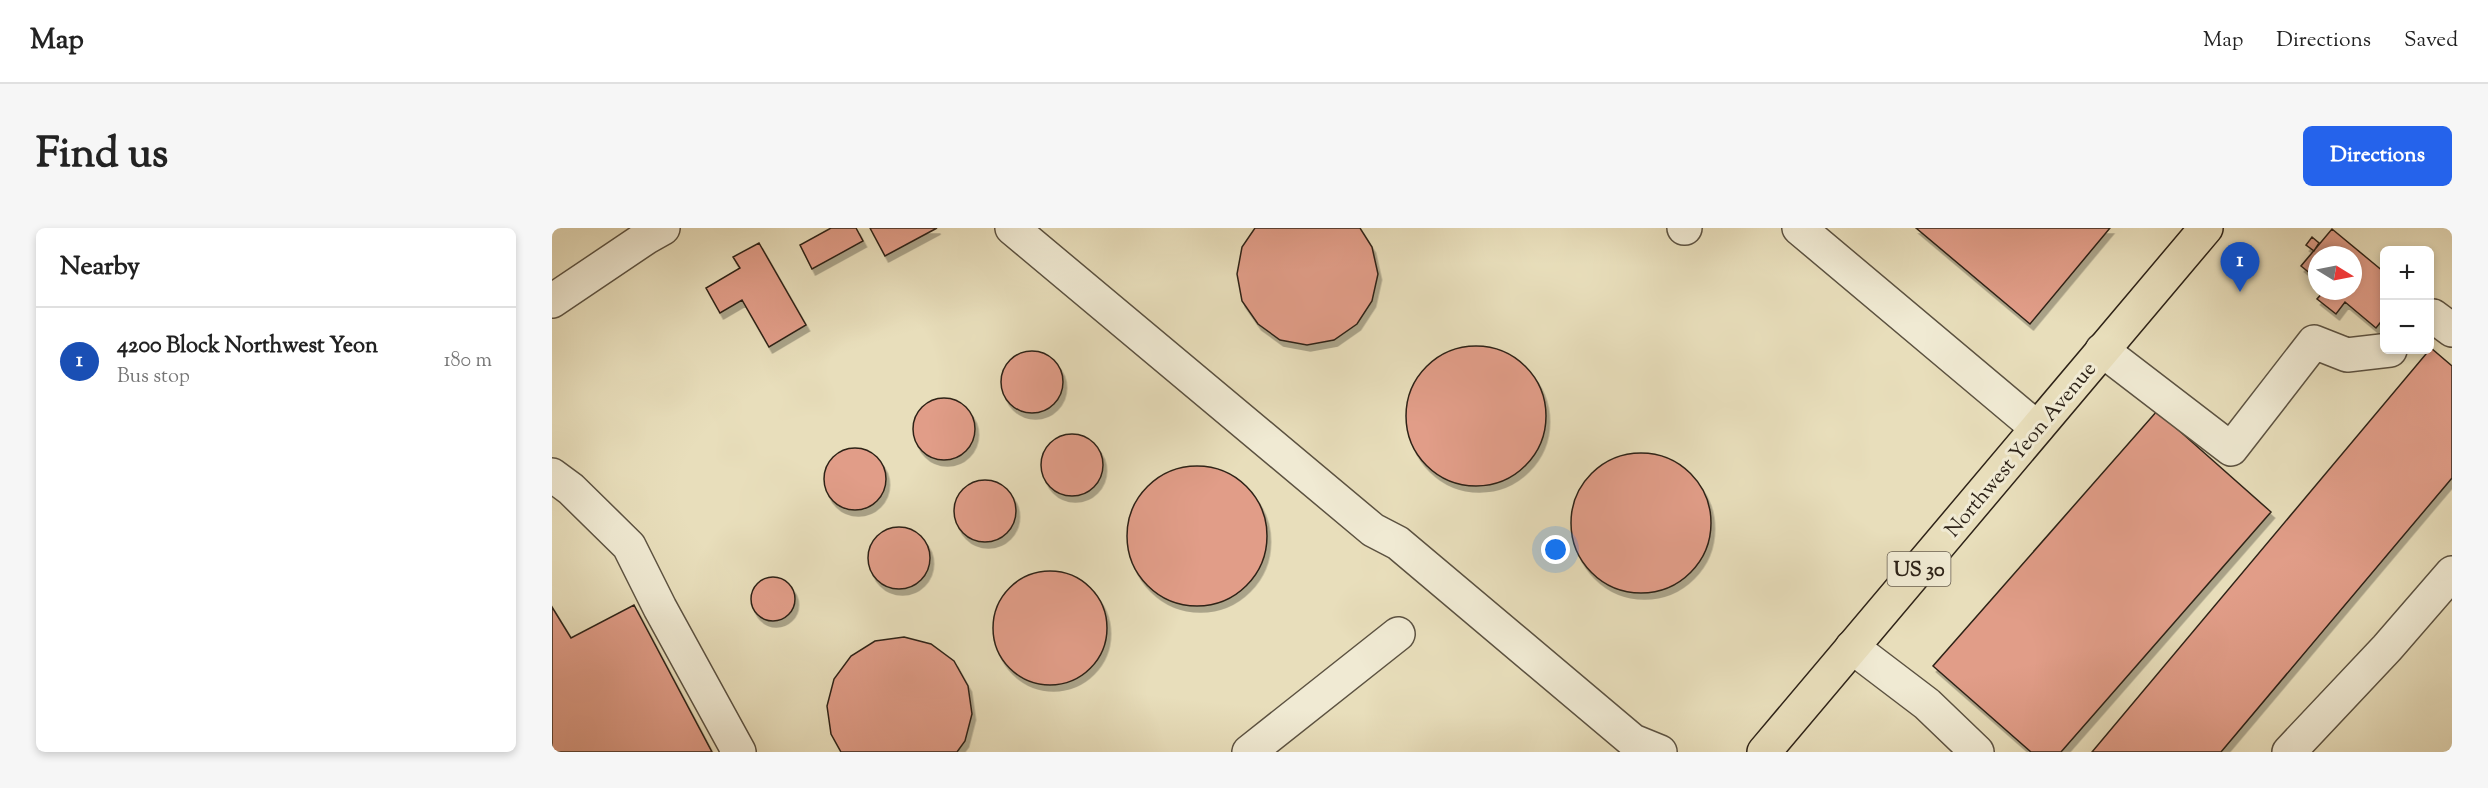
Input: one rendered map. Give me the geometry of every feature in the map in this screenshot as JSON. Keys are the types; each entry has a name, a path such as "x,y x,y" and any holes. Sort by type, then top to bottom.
{"highway":[{"name":"Northwest Yeon Avenue","path":"1764,752 2205,228"}],"street":[{"path":"552,301 646,237 663,228"},
{"path":"1012,228 1373,530 1398,543 1633,741 1660,752"},
{"path":"1799,228 2037,428"},
{"path":"2434,317 2452,330"},
{"path":"2102,350 2231,449 2314,342 2346,355 2380,351"},
{"path":"552,475 565,501 629,546 660,608 689,657 739,752"},
{"path":"2289,752 2387,648 2452,573"},
{"path":"1249,752 1398,634"},
{"path":"1852,647 1927,704 1977,752"}],"building":[{"path":"831,228 856,228 863,241 812,269 800,245"},
{"path":"870,228 937,228 885,256"},
{"path":"1255,228 1360,228 1372,247 1378,274 1372,301 1357,324 1334,340 1307,345 1280,340 1258,324 1242,301 1237,274 1242,247"},
{"path":"1916,228 2110,228 2030,324"},
{"path":"2332,229 2353,246 2318,246"},
{"path":"2312,237 2319,243 2317,246 2306,245"},
{"path":"759,243 806,325 769,347 742,300 720,313 706,288 740,268 733,257"},
{"path":"2362,254 2380,269 2380,323 2376,328 2345,302 2336,314 2318,300 2362,300"},
{"path":"2308,258 2308,272 2301,266"},
{"path":"1476,346 1503,352 1515,358 1525,367 1534,377 1540,389 1546,416 1540,443 1534,455 1525,465 1515,474 1503,480 1476,486 1449,480 1437,474 1427,465 1418,455 1412,443 1406,416 1412,389 1418,377 1427,367 1437,358 1449,352"},
{"path":"1026,351 1038,351 1054,360 1061,370 1063,382 1061,394 1054,404 1038,413 1026,413 1015,408 1006,399 1001,388 1001,376 1006,365 1015,356"},
{"path":"2434,351 2452,366 2452,478 2221,752 2092,752 2426,354 2434,354"},
{"path":"938,398 950,398 966,407 973,417 975,429 973,441 966,451 950,460 938,460 927,455 918,446 913,435 913,423 918,412 927,403"},
{"path":"2157,411 2271,512 2061,752 2031,752 1933,666"},
{"path":"1066,434 1078,434 1094,443 1101,453 1103,465 1101,477 1094,487 1078,496 1066,496 1055,491 1046,482 1041,471 1041,459 1046,448 1055,439"},
{"path":"849,448 861,448 877,457 884,467 886,479 884,491 877,501 861,510 849,510 838,505 829,496 824,485 824,473 829,462 838,453"},
{"path":"1641,453 1668,459 1680,465 1690,474 1699,484 1705,496 1711,523 1705,550 1699,562 1690,572 1680,581 1668,587 1641,593 1614,587 1602,581 1592,572 1583,562 1577,550 1571,523 1577,496 1583,484 1592,474 1602,465 1614,459"},
{"path":"1197,466 1224,472 1236,478 1246,487 1255,497 1261,509 1267,536 1261,563 1255,575 1246,585 1236,594 1224,600 1197,606 1170,600 1158,594 1148,585 1139,575 1133,563 1127,536 1133,509 1139,497 1148,487 1158,478 1170,472"},
{"path":"979,480 991,480 1007,489 1014,499 1016,511 1014,523 1007,533 991,542 979,542 968,537 959,528 954,517 954,505 959,494 968,485"},
{"path":"893,527 905,527 921,536 928,546 930,558 928,570 921,580 905,589 893,589 882,584 873,575 868,564 868,552 873,541 882,532"},
{"path":"1050,571 1072,575 1091,587 1103,606 1107,628 1103,650 1091,669 1072,681 1050,685 1028,681 1009,669 997,650 993,628 997,606 1009,587 1028,575"},
{"path":"773,577 788,584 795,599 788,614 773,621 758,614 751,599 758,584"},
{"path":"634,605 712,752 552,752 552,607 571,638"},
{"path":"904,637 931,644 954,661 968,686 972,714 965,741 957,752 841,752 831,734 827,706 834,679 851,656 875,641"}],"place":[{"name":"4200 Block Northwest Yeon","path":"2240,292"}]}
